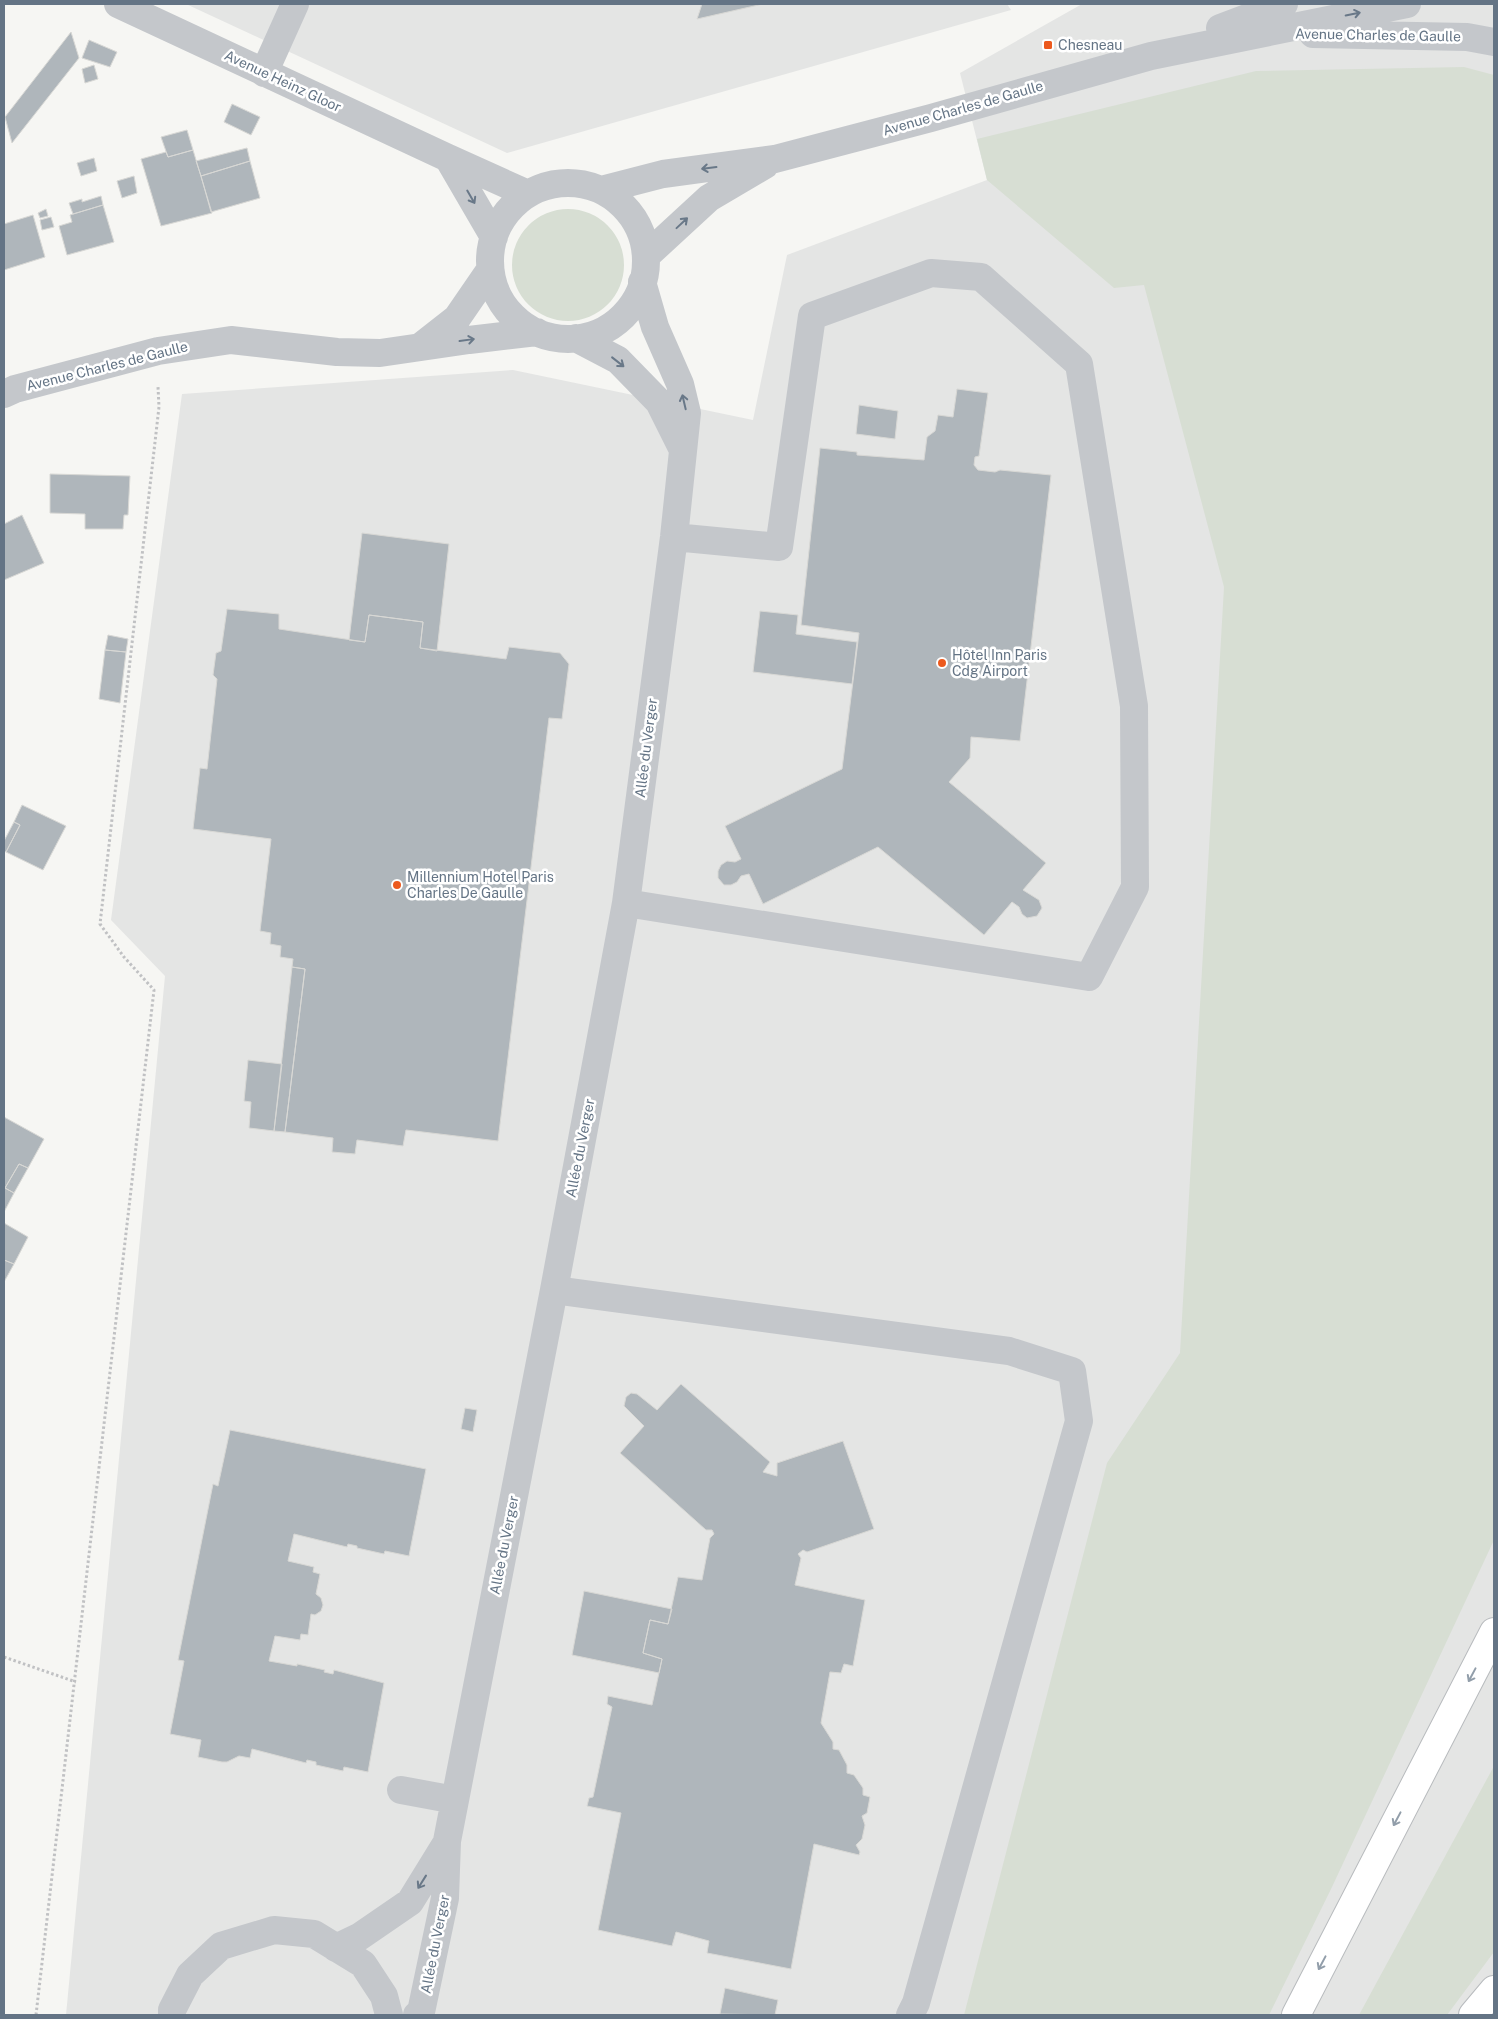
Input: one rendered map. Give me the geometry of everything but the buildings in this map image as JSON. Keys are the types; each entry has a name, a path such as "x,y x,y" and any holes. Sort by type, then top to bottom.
{"highway":[{"path":"1296,2015 1494,1632"},
{"path":"1473,2015 1494,1990"}],"street":[{"name":"Avenue Heinz Gloor","path":"118,4 528,194"},
{"path":"264,72 295,4"},
{"name":"Avenue Charles de Gaulle","path":"1151,56 1231,13 1284,4"},
{"name":"Avenue Charles de Gaulle","path":"600,190 663,174 774,159 931,118 1151,56 1407,4"},
{"name":"Avenue Charles de Gaulle","path":"1261,33 1468,37 1494,42"},
{"path":"448,158 494,236"},
{"name":"Avenue Charles de Gaulle","path":"644,269 709,198 774,159"},
{"path":"562,183 581,184 600,190 618,202 632,217 642,235 644,269 636,299 622,317 601,332 576,338 550,337 526,327 507,310 496,292 490,270 490,248 497,227 509,209 528,194 542,187 562,183"},
{"name":"Allée du Verger","path":"425,2014 445,1898 448,1841 455,1800 554,1290 626,903 674,537 687,414 680,384 655,327 644,269"},
{"path":"419,348 457,318 490,270"},
{"path":"626,903 1089,977 1135,887 1134,706 1079,364 981,277 931,274 812,316 779,547 674,537"},
{"name":"Avenue Charles de Gaulle","path":"4,394 15,389 158,351 231,340 338,352 380,353 538,332"},
{"path":"576,338 618,360 659,402 683,450"},
{"path":"554,1290 1009,1351 1072,1371 1079,1421 918,1993 910,2015"},
{"path":"401,1790 455,1800"},
{"name":"Allée du Verger","path":"336,1948 359,1937 410,1902 448,1841"},
{"path":"172,2015 172,2010 190,1975 222,1946 274,1930 314,1934 363,1964 384,1996 389,2015"}],"path":[{"path":"36,2015 76,1682 154,990 124,957 100,924 159,407 158,351"},
{"path":"4,1657 76,1682"}],"shaded area":[{"path":"186,4 1007,4 1011,10 507,153"},
{"path":"1082,4 1494,4 1494,2015 66,2015 165,976 111,920 182,394 513,370 753,420 787,255 987,180 960,73"},
{"path":"1464,67 1494,75 1494,1540 1332,1887 1269,2015 964,2015 1107,1463 1180,1353 1224,587 1144,285 1114,288 987,180 977,139 1256,71"},
{"path":"568,209 589,213 608,225 620,244 624,265 620,286 608,305 589,317 568,321 547,317 528,305 516,286 512,265 516,244 528,225 547,213"},
{"path":"1494,1766 1494,1952 1447,2015 1359,2015"}],"place":[{"name":"Chesneau","path":"1048,45"},
{"name":"Hôtel Inn Paris Cdg Airport","path":"942,663"},
{"name":"Millennium Hotel Paris Charles De Gaulle","path":"397,885"}]}
